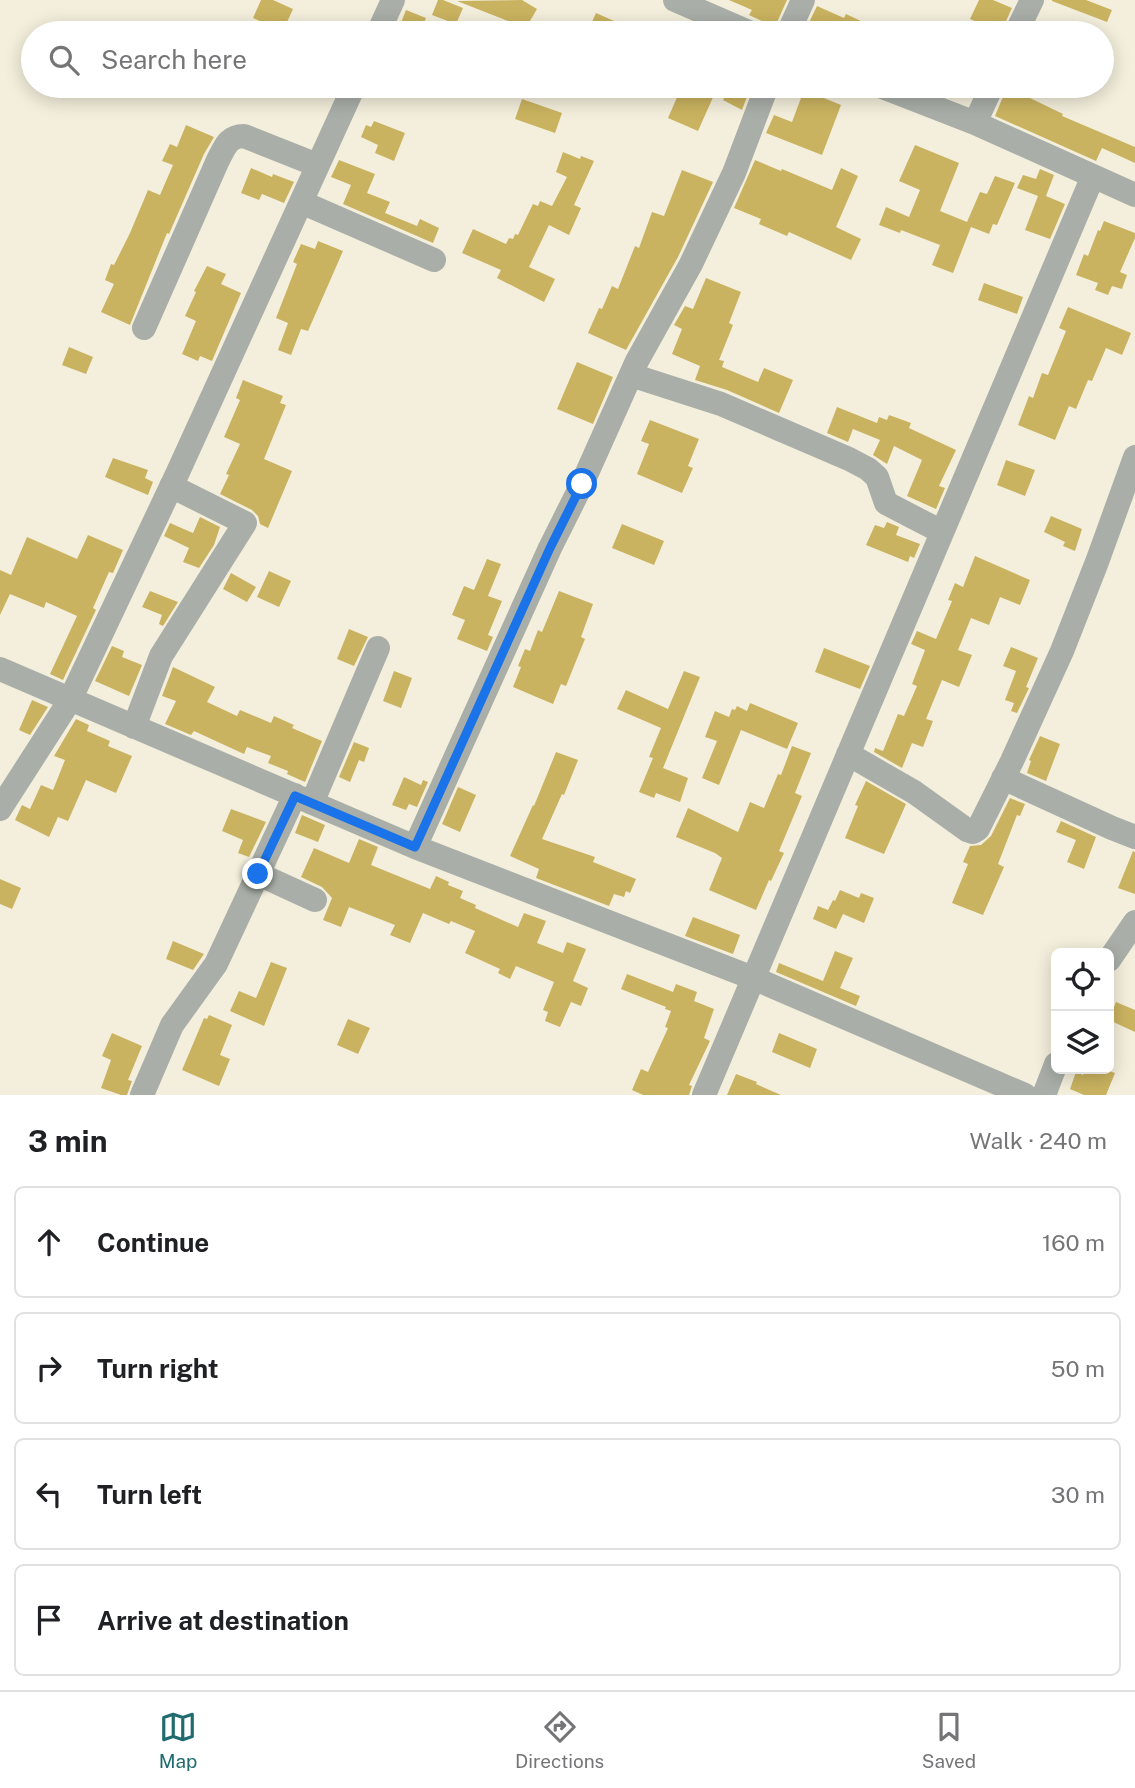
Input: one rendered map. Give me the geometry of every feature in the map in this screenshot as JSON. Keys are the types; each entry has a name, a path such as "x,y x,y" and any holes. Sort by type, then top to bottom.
{"street":[{"path":"383,21 393,0"},
{"path":"675,0 723,21"},
{"path":"793,21 803,0"},
{"path":"1022,21 1032,0"},
{"path":"0,809 70,700 348,98"},
{"path":"415,847 631,375 691,264 734,173 762,98"},
{"path":"911,98 975,123 1135,195"},
{"path":"975,123 986,98"},
{"path":"144,328 229,140 244,136 317,165"},
{"path":"704,1095 1093,176"},
{"path":"301,202 433,260"},
{"path":"631,375 721,404 849,458 877,477 886,503 891,507 942,532"},
{"path":"848,754 914,792 967,830 973,832 981,825 1062,651 1135,457"},
{"path":"134,727 161,656 245,523 171,486"},
{"path":"142,1095 172,1025 216,964 258,874 304,799 378,648"},
{"path":"0,669 415,847 753,978 1025,1095"},
{"path":"1003,778 1135,838"},
{"path":"258,874 315,900"},
{"path":"1114,953 1135,922"},
{"path":"1044,1095 1052,1074"}],"building":[{"path":"261,0 273,0 293,9 288,21 260,21 253,18"},
{"path":"438,0 463,8 457,21 448,21 432,15"},
{"path":"522,0 537,9 530,21 508,21 457,1"},
{"path":"729,0 787,0 778,21 762,21 749,15 752,10"},
{"path":"979,0 993,0 1012,8 1006,21 970,19"},
{"path":"1086,0 1112,10 1107,21 1104,21 1052,1"},
{"path":"817,6 844,18 846,14 861,21 810,21"},
{"path":"406,10 426,18 425,21 402,21"},
{"path":"596,13 614,21 592,21"},
{"path":"677,98 713,98 698,131 668,118"},
{"path":"724,98 746,98 742,110 723,100"},
{"path":"801,98 824,98 841,105 822,155 766,133 774,115 792,122"},
{"path":"1002,98 1030,98 1063,114 1062,116 1135,147 1135,163 1102,148 1096,161 995,116"},
{"path":"522,99 562,113 555,133 515,119"},
{"path":"374,121 405,133 394,161 375,153 378,145 361,137 366,125 371,127"},
{"path":"186,125 214,137 169,234 167,233 130,325 101,312 114,284 105,280 111,264 114,265 130,233 148,190 160,195 173,165 162,161 170,144 177,147"},
{"path":"915,145 959,163 940,211 967,222 980,192 987,194 995,176 1015,183 997,225 993,224 989,234 971,227 953,273 932,265 940,245 901,230 900,233 879,225 886,207 909,217 920,190 899,181"},
{"path":"563,152 594,161 574,205 581,208 569,235 549,225 529,267 555,279 544,302 497,278 501,270 462,253 473,229 506,244 509,238 513,239 515,234 518,235 533,204 538,206 540,201 552,206 567,177 556,172"},
{"path":"339,160 375,174 367,193 390,202 385,213 417,226 420,219 439,228 433,243 343,204 351,185 331,177"},
{"path":"755,160 832,190 841,168 858,176 836,227 861,239 851,260 789,232 787,236 759,224 761,219 734,208"},
{"path":"251,168 294,182 284,203 262,194 259,200 241,193"},
{"path":"1040,169 1054,175 1046,196 1065,204 1050,239 1025,230 1038,196 1017,188 1023,175 1036,179"},
{"path":"682,170 713,182 678,257 626,350 588,333 612,286 618,289 635,246 639,248 652,212 664,216"},
{"path":"1104,221 1135,233 1120,272 1127,275 1122,289 1112,286 1108,295 1095,290 1098,283 1076,275 1084,254 1088,256"},
{"path":"318,241 343,251 308,331 301,329 291,355 278,350 288,323 276,318 297,264 293,262 301,244 315,249"},
{"path":"207,266 226,274 221,284 241,293 212,361 200,356 198,361 182,354 196,321 185,316"},
{"path":"706,278 741,292 729,323 733,325 719,360 724,361 722,367 758,382 764,368 793,380 779,413 727,390 695,380 700,366 672,354 682,329 674,325 685,306 693,309"},
{"path":"984,283 1023,297 1017,314 978,300"},
{"path":"1068,307 1131,333 1122,355 1106,348 1076,409 1069,406 1055,440 1018,425 1029,396 1033,398 1042,373 1048,375 1066,331 1059,328"},
{"path":"69,347 93,357 86,374 62,365"},
{"path":"577,362 613,377 593,424 557,409"},
{"path":"243,380 283,396 280,403 286,405 264,459 292,471 268,528 260,524 258,516 252,510 220,494 240,444 224,437 240,400 236,398"},
{"path":"837,407 877,423 879,417 887,420 889,415 911,423 909,428 956,450 939,486 945,488 936,509 907,496 922,460 894,446 887,464 873,455 880,440 853,429 848,442 827,433"},
{"path":"650,420 699,439 688,466 693,468 682,493 637,474 649,444 641,441"},
{"path":"113,458 148,470 145,478 153,482 148,495 105,477"},
{"path":"1006,460 1035,470 1025,496 997,485"},
{"path":"1051,516 1082,529 1075,551 1063,546 1065,542 1044,532"},
{"path":"200,517 220,527 214,545 199,568 183,562 189,548 164,536 170,523 193,533"},
{"path":"887,522 899,527 896,535 920,544 914,558 910,556 908,562 866,545 875,525 884,528"},
{"path":"622,524 664,541 654,565 612,548"},
{"path":"88,535 123,550 113,573 109,572 93,608 96,610 63,680 50,674 77,616 46,602 44,608 10,594 0,615 0,570 11,575 27,537 77,559"},
{"path":"975,556 1030,580 1020,605 1000,597 989,625 971,618 958,650 972,655 959,687 942,680 926,719 933,721 923,747 912,743 902,768 874,752 875,748 883,751 898,714 904,716 917,686 912,684 925,650 911,644 917,631 936,639 952,601 948,600 955,583 963,587"},
{"path":"487,559 501,564 488,596 502,601 488,635 493,637 487,651 457,639 465,620 452,615 464,586 474,590"},
{"path":"269,571 291,581 279,607 257,597"},
{"path":"231,573 256,587 247,602 223,589"},
{"path":"150,591 178,602 163,626 159,624 162,615 142,607"},
{"path":"559,591 593,604 581,637 585,639 566,686 561,684 553,704 513,687 525,649 530,651 538,630 542,632"},
{"path":"349,629 368,637 354,666 337,659"},
{"path":"112,646 124,651 122,657 142,665 129,696 95,681"},
{"path":"1011,647 1038,658 1026,687 1029,688 1017,713 1011,711 1014,703 1005,700 1016,671 1003,666"},
{"path":"824,648 870,666 860,689 815,672"},
{"path":"173,667 215,687 207,702 237,716 240,710 271,723 274,716 294,725 292,728 322,741 305,782 268,763 271,756 247,747 244,754 194,731 191,735 165,724 176,701 162,696"},
{"path":"394,671 412,678 401,708 383,701"},
{"path":"684,671 700,677 663,768 688,778 680,802 656,793 654,798 639,792 653,758 649,757 661,728 617,709 626,690 668,709"},
{"path":"32,700 48,707 30,735 19,730"},
{"path":"750,703 798,723 787,749 741,730 719,785 702,778 717,741 705,737 715,711 729,717 732,709 735,710 737,706 747,711"},
{"path":"76,719 89,725 87,731 110,741 108,746 132,756 116,793 86,780 68,821 58,817 49,837 15,820 22,805 30,809 41,785 53,790 65,760 54,756"},
{"path":"1040,736 1060,744 1046,781 1027,773 1031,761 1029,760"},
{"path":"354,742 369,748 364,762 359,760 350,782 339,777"},
{"path":"792,746 811,753 795,793 802,796 779,851 784,853 756,910 709,890 722,858 676,837 688,808 738,832 750,802 764,808"},
{"path":"556,752 578,760 542,839 595,857 593,862 636,879 630,893 626,891 624,897 614,894 609,906 536,878 539,869 510,856"},
{"path":"404,777 421,785 423,780 428,782 417,807 409,804 406,810 392,805"},
{"path":"866,781 906,804 884,854 845,838"},
{"path":"458,787 476,795 460,832 442,824"},
{"path":"1010,798 1025,804 1020,816 1017,815 998,864 1004,867 983,915 952,903 968,864 963,862 970,846 981,845 991,836"},
{"path":"231,809 266,822 249,857 238,853 243,840 222,831"},
{"path":"302,815 325,825 318,842 295,833"},
{"path":"1061,821 1096,837 1084,869 1067,862 1076,840 1056,832"},
{"path":"359,839 378,847 371,865 430,889 436,876 463,891 460,898 476,905 475,908 518,927 524,913 546,921 537,943 563,953 567,942 586,949 573,981 588,988 581,1006 571,1002 560,1027 545,1021 548,1012 543,1010 554,982 516,966 510,979 498,973 500,969 465,953 475,931 451,921 449,924 423,913 410,943 390,935 395,925 349,907 341,927 323,920 332,898 322,887 301,877 314,848 349,863"},
{"path":"1133,851 1135,852 1135,894 1118,888"},
{"path":"0,879 21,888 12,909 0,904"},
{"path":"840,890 859,898 861,893 874,898 864,923 843,914 836,929 813,919 818,906 828,910"},
{"path":"693,917 740,935 733,954 685,936"},
{"path":"173,941 204,954 193,970 166,959"},
{"path":"835,951 853,958 840,988 860,996 856,1006 776,972 779,963 823,981"},
{"path":"271,962 287,968 264,1026 230,1011 239,991 256,998"},
{"path":"627,974 673,992 676,984 697,992 694,1001 714,1009 704,1038 710,1041 689,1085 692,1086 689,1095 643,1095 632,1090 641,1069 648,1072 668,1028 665,1027 671,1011 621,989"},
{"path":"1116,1002 1135,1010 1135,1032 1114,1022"},
{"path":"209,1015 232,1025 220,1055 230,1059 219,1086 182,1070 204,1018 207,1019"},
{"path":"348,1019 370,1028 358,1054 337,1045"},
{"path":"112,1033 142,1046 128,1080 132,1081 127,1095 101,1088 111,1060 102,1056"},
{"path":"779,1033 817,1049 810,1068 772,1052"},
{"path":"1115,1073 1106,1095 1084,1095 1070,1089 1075,1074"},
{"path":"736,1074 757,1082 756,1084 781,1095 727,1095"}],"route":[{"path":"258,874 295,796 415,847 550,548 582,484"}]}
